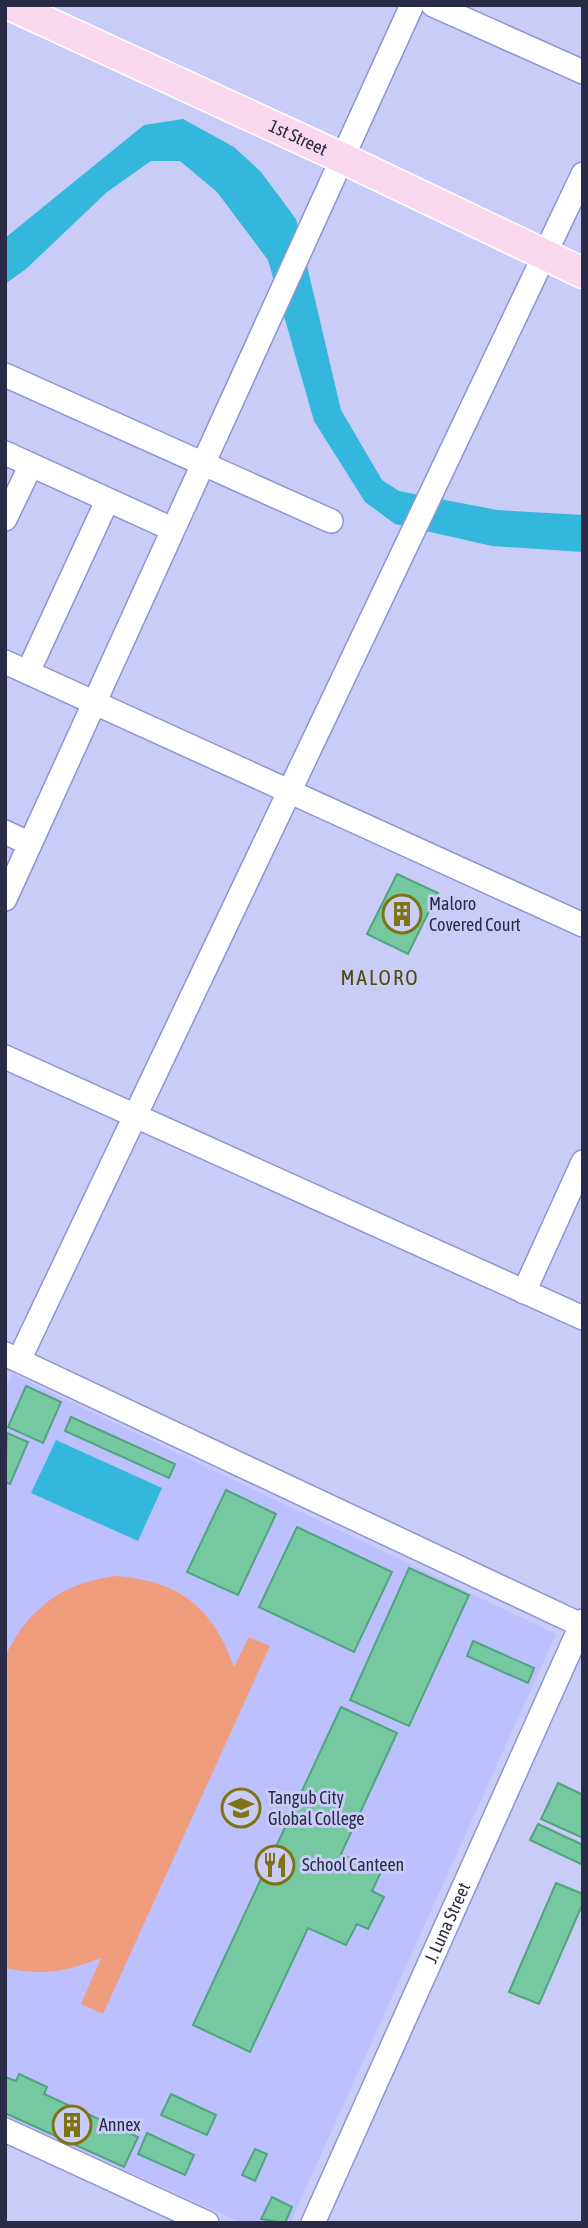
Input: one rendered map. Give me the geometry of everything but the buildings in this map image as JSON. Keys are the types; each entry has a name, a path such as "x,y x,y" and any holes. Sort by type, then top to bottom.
{"main road":[{"name":"1st Street","path":"10,5 157,61 347,149 548,247 583,273"},
{"name":"1st Street","path":"59,5 157,61"},
{"name":"1st Street","path":"548,247 583,252"}],"street":[{"path":"5,899 412,5"},
{"path":"433,5 583,72"},
{"path":"582,1623 12,1357 136,1116 583,174"},
{"path":"5,375 331,521"},
{"path":"5,453 172,529"},
{"path":"5,519 31,465"},
{"path":"27,673 107,501"},
{"path":"5,662 583,925"},
{"path":"5,832 30,844"},
{"path":"5,1057 583,1318"},
{"path":"524,1292 583,1162"},
{"name":"J. Luna Street","path":"313,2223 582,1623"},
{"path":"5,2130 207,2223"}],"shaded area":[{"path":"183,119 234,147 261,172 296,219 341,410 382,480 399,491 497,510 583,515 583,552 492,546 395,524 365,502 314,421 268,260 217,192 180,161 151,161 107,192 26,269 5,284 5,238 144,125"},
{"name":"Tangub City Global College","path":"12,1374 556,1634 290,2223 241,2223 5,2115 5,1390"},
{"path":"56,1440 162,1488 138,1541 31,1493"},
{"path":"117,1576 159,1584 191,1601 216,1629 234,1667 249,1637 270,1646 103,2014 81,2004 101,1958 77,1967 54,1971 30,1972 5,1968 5,1657 25,1625 49,1600 80,1584"}],"place":[{"name":"Maloro Covered Court","path":"402,914"},
{"name":"Tangub City Global College","path":"241,1808"},
{"name":"School Canteen","path":"275,1865"},
{"name":"Annex","path":"72,2125"}],"district":[{"name":"MALORO","path":"380,978"}]}
